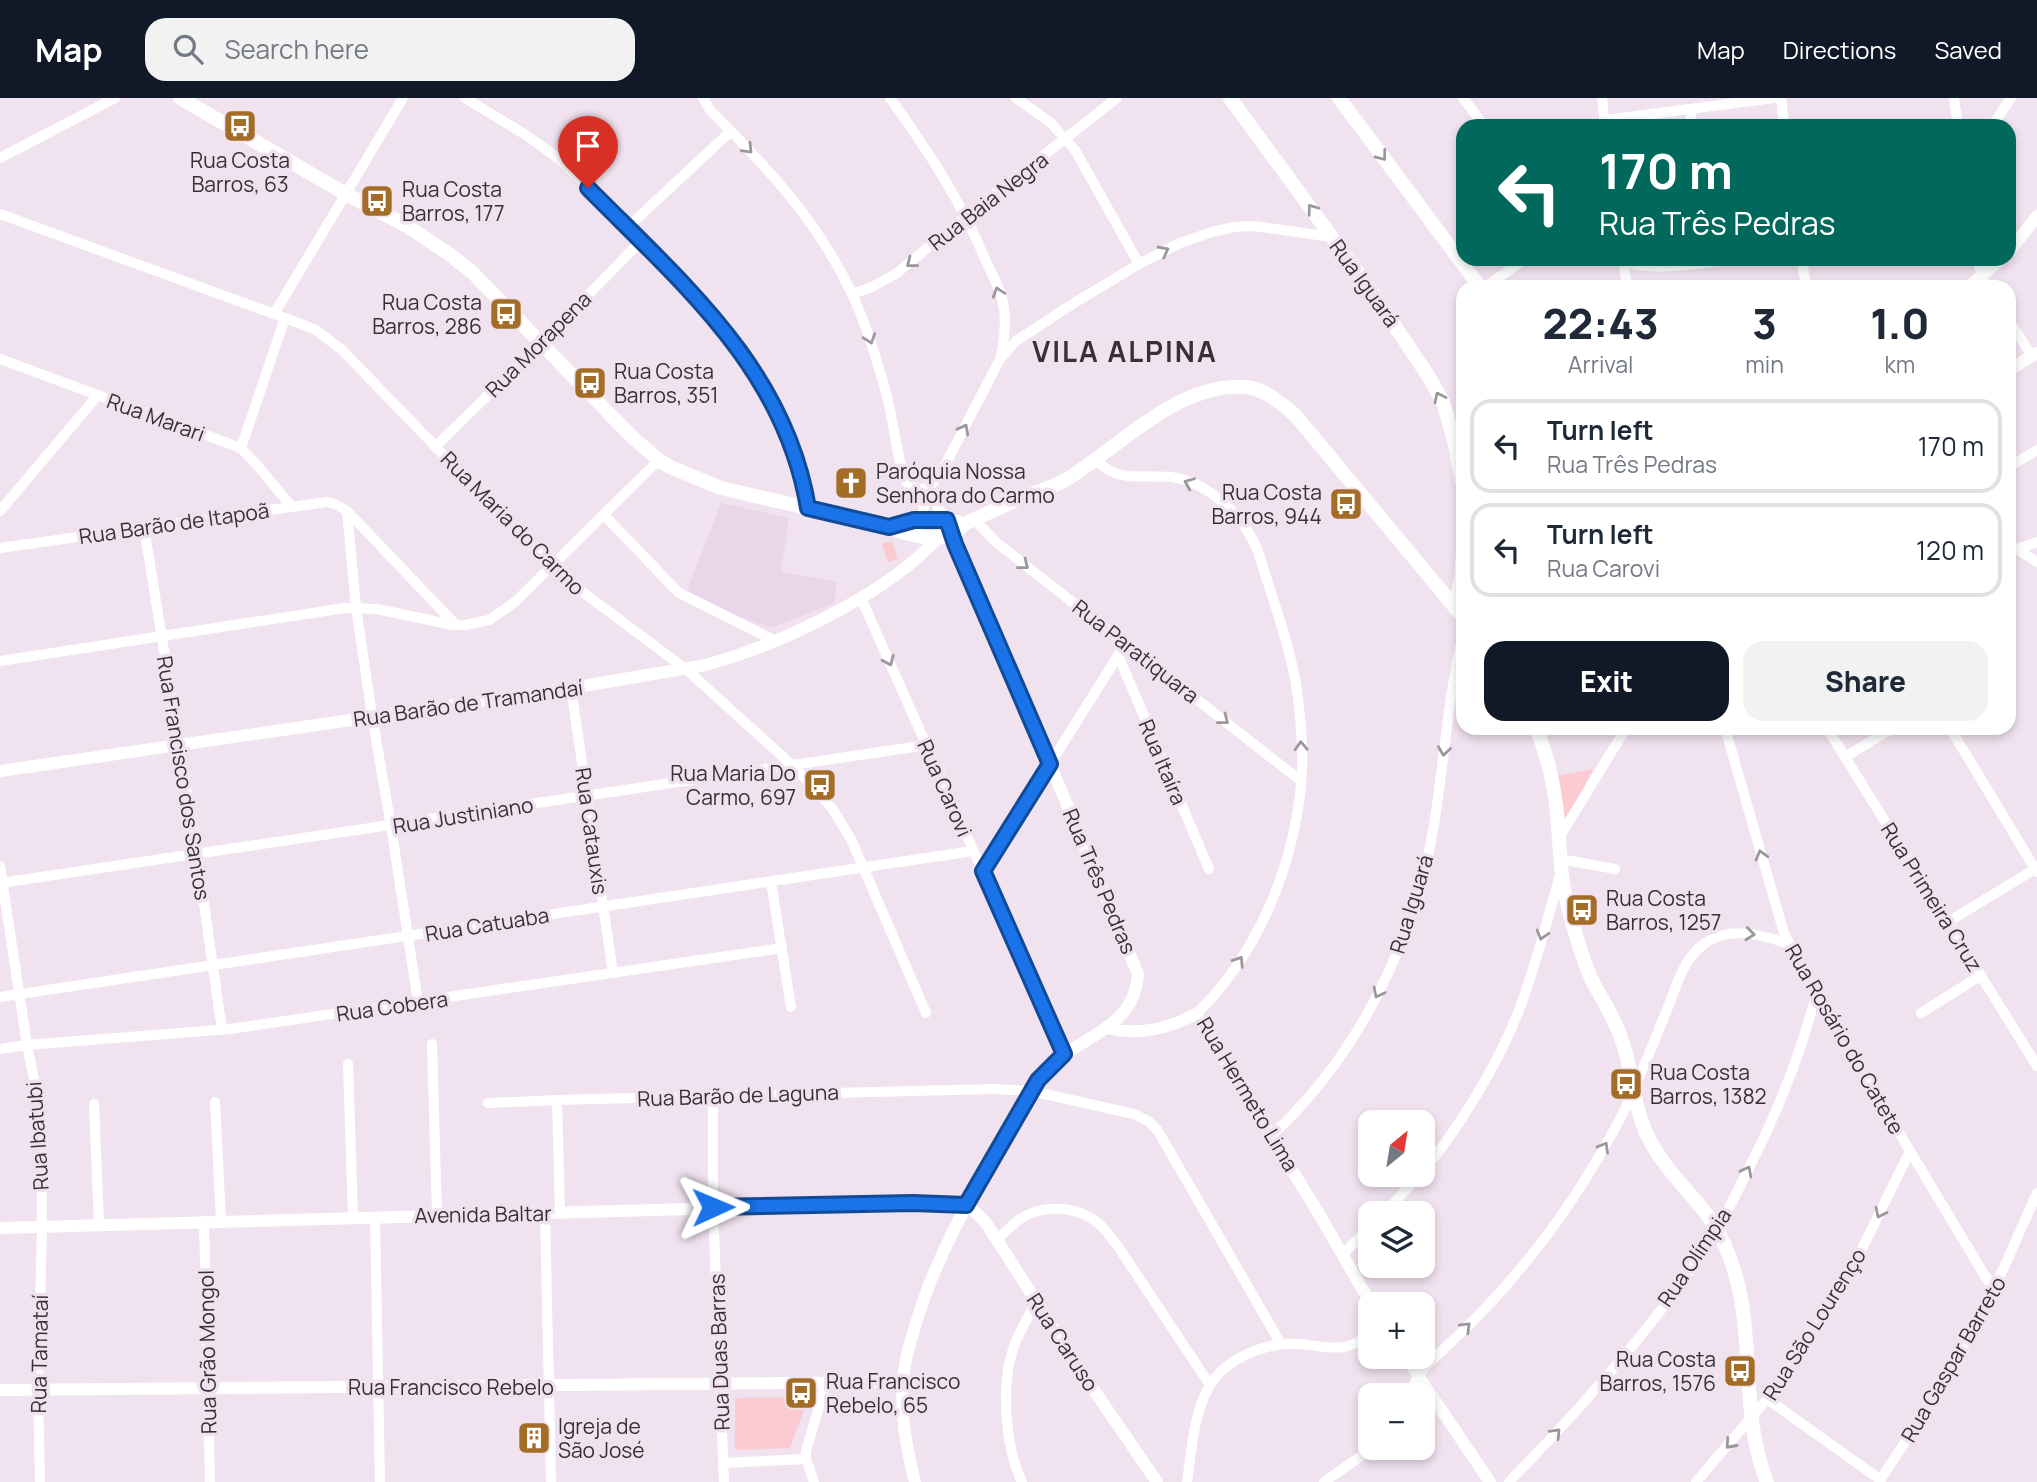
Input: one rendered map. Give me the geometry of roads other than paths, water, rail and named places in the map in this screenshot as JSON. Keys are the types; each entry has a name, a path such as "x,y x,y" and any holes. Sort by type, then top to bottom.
{"main road":[{"path":"180,98 407,226 449,254 472,272 619,424 659,460 695,478 722,488 889,527 902,533 945,536 969,522 1070,478 1180,402 1222,389 1247,387 1261,391 1296,416 1456,608"},
{"name":"Rua Iguará","path":"1230,98 1399,331 1443,402 1456,447"},
{"path":"1342,99 1456,251"},
{"path":"889,527 922,520 969,522"},
{"path":"919,536 927,528 947,520"},
{"path":"1539,735 1556,803 1567,902 1580,950 1622,1038 1637,1107 1651,1143 1667,1168 1717,1230 1726,1247 1739,1289 1744,1317 1751,1419 1759,1464 1767,1482"}],"street":[{"path":"0,158 115,98"},
{"path":"241,449 279,316 403,98"},
{"path":"465,98 529,137 559,159 718,322 758,375 774,406 796,457 808,508"},
{"path":"703,98 710,110 769,171 815,229 862,317 885,388 906,483 924,489 947,520"},
{"path":"890,98 925,147 966,216 1001,297 1005,338 1000,359 941,473 924,489 922,520"},
{"path":"1016,98 1067,139 1139,264"},
{"name":"Rua Baia Negra","path":"852,294 872,287 897,273 1117,98"},
{"path":"1463,98 1479,119"},
{"path":"1602,98 1605,119"},
{"path":"1629,119 1774,98"},
{"path":"1780,98 1783,119"},
{"path":"1954,98 1957,119"},
{"path":"1997,119 2011,98"},
{"path":"1690,109 1691,119"},
{"path":"628,227 730,131"},
{"name":"Rua Maria do Carmo","path":"0,214 316,330 334,343 551,566 586,596 687,670 793,766 832,808 865,867 926,1013"},
{"path":"2016,242 2037,216"},
{"path":"1000,359 1028,332 1139,264 1180,243 1234,227 1254,226 1332,237"},
{"name":"Rua Morapena","path":"435,447 641,241"},
{"path":"1494,280 1514,266"},
{"path":"2016,331 2034,355 2016,366"},
{"name":"Rua Marari","path":"0,359 241,449 291,506"},
{"path":"0,510 98,395"},
{"path":"2016,463 2037,450"},
{"path":"0,661 356,607 456,625 478,624 504,611 659,460"},
{"name":"Rua Hermeto Lima","path":"1095,460 1115,474 1175,478 1194,485 1227,506 1252,536 1297,687 1301,730 1301,780 1287,855 1260,927 1233,971 1196,1014 1272,1135 1364,1292"},
{"name":"Rua Barão de Itapoã","path":"0,548 327,502 346,511"},
{"path":"346,511 456,625"},
{"path":"346,511 356,607 418,1002"},
{"path":"604,515 684,597 774,640"},
{"name":"Rua Três Pedras","path":"915,1482 905,1422 903,1381 911,1339 930,1281 966,1205 1038,1080 1064,1054 1115,1022 1134,997 1138,974 1050,764 945,536 947,520"},
{"name":"Rua Paratiquara","path":"969,522 1301,780"},
{"name":"Rua Francisco dos Santos","path":"144,527 197,855 222,1030"},
{"path":"912,562 919,536"},
{"name":"Rua Barão de Tramandaí","path":"0,771 687,670 725,660 774,640 861,598 945,536"},
{"path":"2016,548 2037,542"},
{"path":"2016,551 2037,562"},
{"name":"Rua Carovi","path":"861,598 1064,1054"},
{"path":"983,871 1126,643"},
{"name":"Rua Itaíra","path":"1118,655 1209,869"},
{"name":"Rua Iguará","path":"1272,1135 1304,1101 1363,1022 1394,961 1409,923 1427,859 1456,679"},
{"name":"Rua Catauxis","path":"571,688 613,973"},
{"path":"1559,838 1622,735"},
{"name":"Rua Rosário do Catete","path":"1728,735 1789,944 1816,994 1994,1291"},
{"name":"Rua Primeira Cruz","path":"1831,735 2037,1066"},
{"path":"1845,757 1881,735"},
{"path":"1948,922 2036,870 1954,735"},
{"name":"Rua Justiniano","path":"1,883 927,745"},
{"name":"Rua Catuaba","path":"0,996 973,851"},
{"path":"1435,1154 1470,1102 1513,1025 1561,864 1615,869"},
{"name":"Rua Ibatubi","path":"0,866 27,1045 38,1094 41,1123 42,1227"},
{"path":"771,882 791,1007"},
{"path":"1415,1383 1418,1376 1494,1299 1537,1249 1585,1181 1616,1125 1677,985 1699,947 1716,938 1739,932 1760,934 1789,944"},
{"name":"Rua Cobera","path":"0,1049 222,1030 782,948"},
{"path":"1921,1013 1980,976"},
{"name":"Rua Olímpia","path":"1508,1482 1589,1397 1633,1344 1717,1230 1783,1096 1816,994"},
{"path":"1106,1028 1121,1032 1153,1030 1170,1026 1196,1014"},
{"path":"432,1044 437,1215"},
{"path":"348,1064 353,1217"},
{"name":"Rua Barão de Laguna","path":"488,1103 928,1090 1031,1091 1134,1114 1148,1121 1158,1131 1281,1344"},
{"name":"Rua Duas Barras","path":"713,1096 713,1207 724,1482"},
{"path":"557,1100 561,1212"},
{"path":"215,1102 221,1220"},
{"path":"94,1104 99,1224"},
{"name":"Rua São Lourenço","path":"1696,1482 1767,1399 1805,1345 1853,1267 1910,1151"},
{"path":"1396,1201 1409,1187"},
{"name":"Rua Gaspar Barreto","path":"1880,1481 1959,1354 1994,1291 2037,1193"},
{"name":"Avenida Baltar","path":"0,1228 713,1207 913,1203 966,1205"},
{"name":"Rua Caruso","path":"966,1205 986,1223 1089,1383 1157,1482"},
{"path":"997,1240 1018,1220 1034,1212 1054,1208 1072,1210 1090,1217 1119,1248 1210,1385"},
{"path":"545,1212 551,1482"},
{"path":"375,1217 380,1482"},
{"name":"Rua Grão Mongol","path":"204,1221 210,1482"},
{"name":"Rua Tamataí","path":"40,1482 38,1390 42,1227"},
{"path":"1343,1254 1358,1239"},
{"path":"1022,1482 1010,1437 1006,1409 1007,1383 1010,1360 1018,1337 1037,1301"},
{"path":"1187,1482 1199,1412 1205,1394 1210,1385 1239,1359 1265,1347 1281,1344 1347,1348 1358,1343"},
{"path":"1413,1369 1490,1482"},
{"name":"Rua Francisco Rebelo","path":"0,1390 903,1381"},
{"path":"814,1482 806,1459 809,1438 826,1383"},
{"path":"1767,1399 1880,1481"},
{"path":"1324,1482 1358,1458"},
{"path":"723,1463 806,1459"}],"place":[{"name":"Rua Costa Barros, 63","path":"240,126"},
{"name":"Rua Costa Barros, 177","path":"377,201"},
{"name":"Rua Costa Barros, 286","path":"506,314"},
{"name":"Rua Costa Barros, 351","path":"590,383"},
{"name":"Paróquia Nossa Senhora do Carmo","path":"851,483"},
{"name":"Rua Costa Barros, 944","path":"1346,504"},
{"name":"Rua Maria Do Carmo, 697","path":"820,785"},
{"name":"Rua Costa Barros, 1257","path":"1582,910"},
{"name":"Rua Costa Barros, 1382","path":"1626,1084"},
{"name":"Rua Costa Barros, 1576","path":"1740,1371"},
{"name":"Rua Francisco Rebelo, 65","path":"801,1393"},
{"name":"Igreja de São José","path":"534,1438"}],"district":[{"name":"VILA ALPINA","path":"1125,351"}]}
